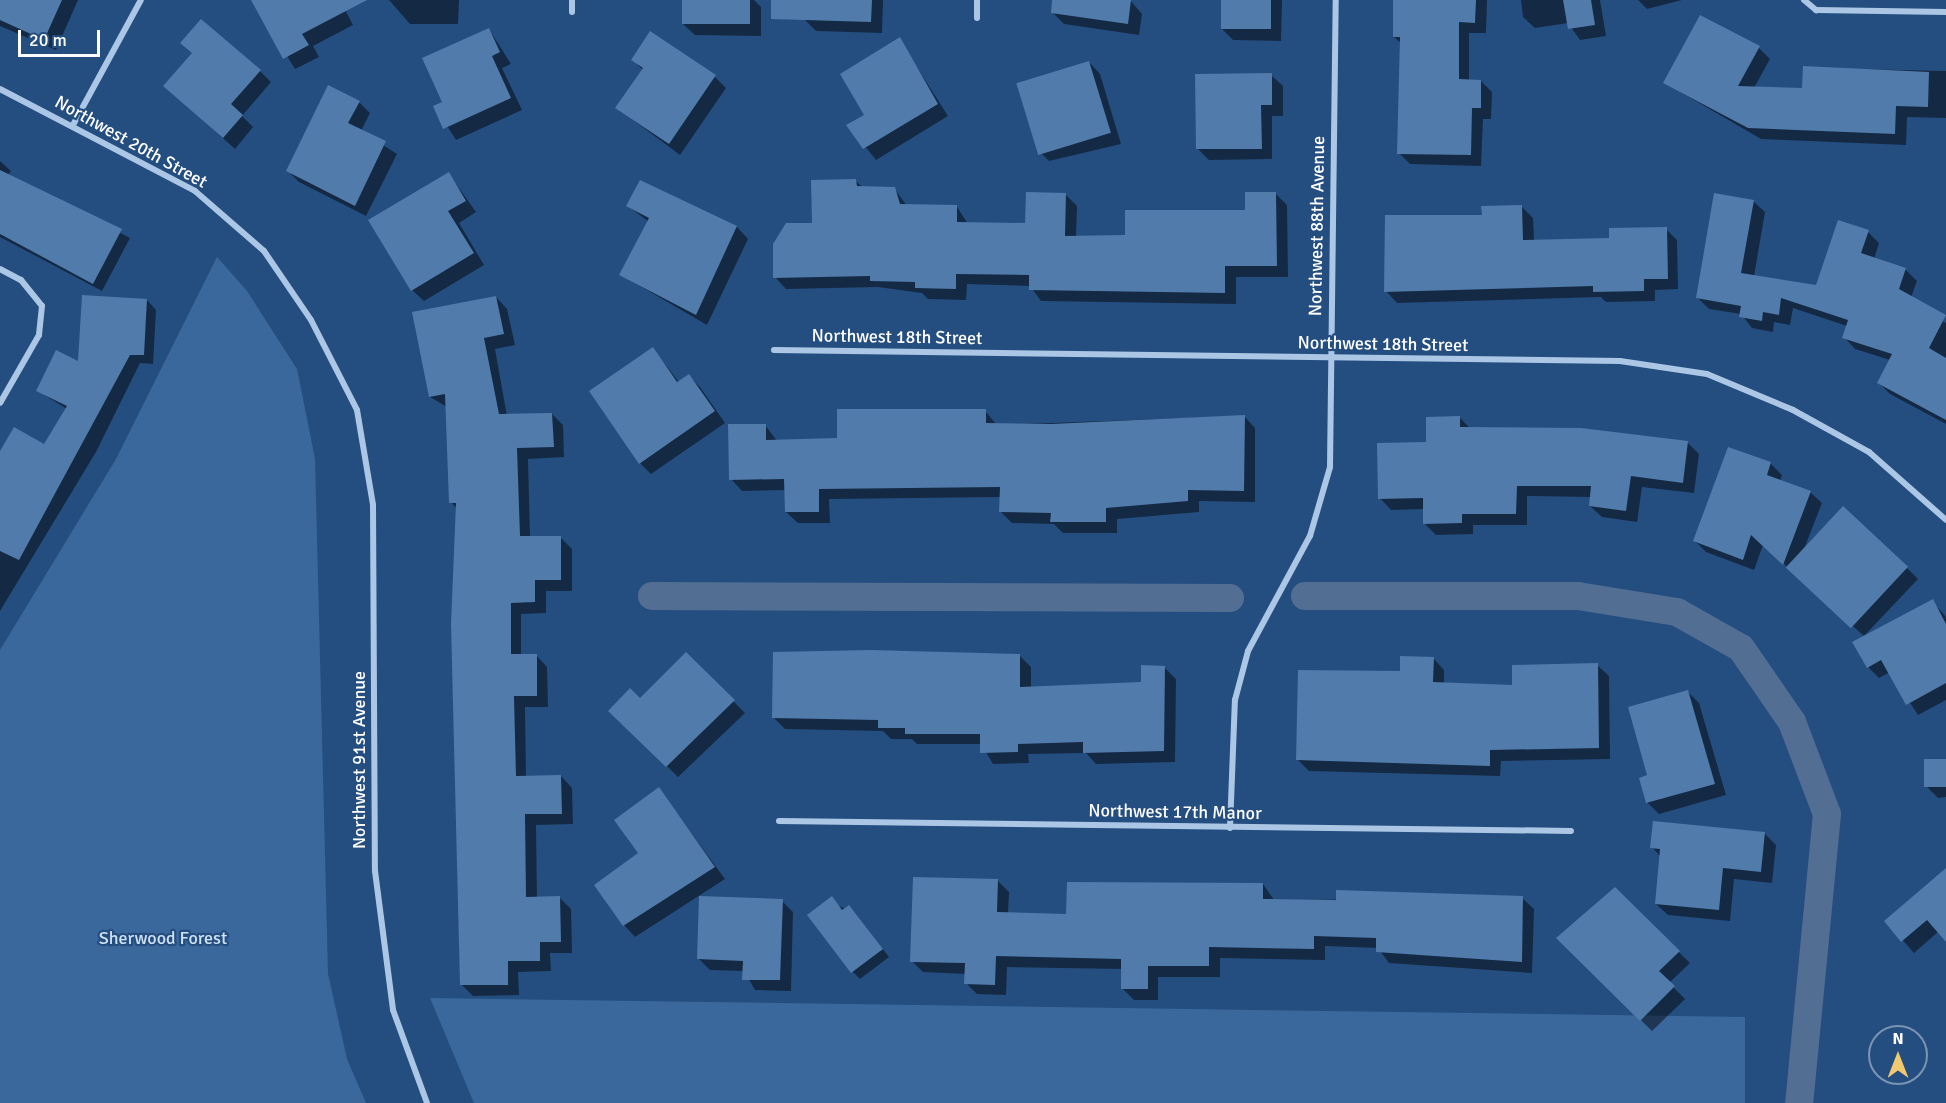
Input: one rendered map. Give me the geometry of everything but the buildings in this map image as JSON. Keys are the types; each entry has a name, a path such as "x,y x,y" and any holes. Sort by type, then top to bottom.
{"street":[{"path":"73,125 141,0"},
{"path":"572,0 572,12"},
{"path":"977,0 977,18"},
{"name":"Northwest 88th Avenue","path":"1230,828 1235,700 1248,651 1311,536 1330,467 1336,0"},
{"path":"1804,0 1816,10 1946,12"},
{"name":"Northwest 20th Street","path":"0,89 73,125 195,191 264,251 311,320 357,410"},
{"path":"0,269 21,280 42,306 39,335 0,403"},
{"name":"Northwest 18th Street","path":"774,350 1620,362 1707,374 1793,410 1869,452 1946,520"},
{"name":"Northwest 91st Avenue","path":"357,410 373,505 375,871 393,1010 427,1103"},
{"name":"Northwest 17th Manor","path":"779,821 1571,831"}],"green space":[{"name":"Sherwood Forest","path":"217,257 247,291 297,369 315,459 328,974 347,1059 366,1103 0,1103 0,650 116,459"},
{"path":"430,998 1745,1017 1745,1103 474,1103"}],"waterway":[{"path":"652,596 1230,598"},
{"path":"1305,596 1578,596 1677,612 1741,648 1792,722 1827,814 1799,1103"}]}
